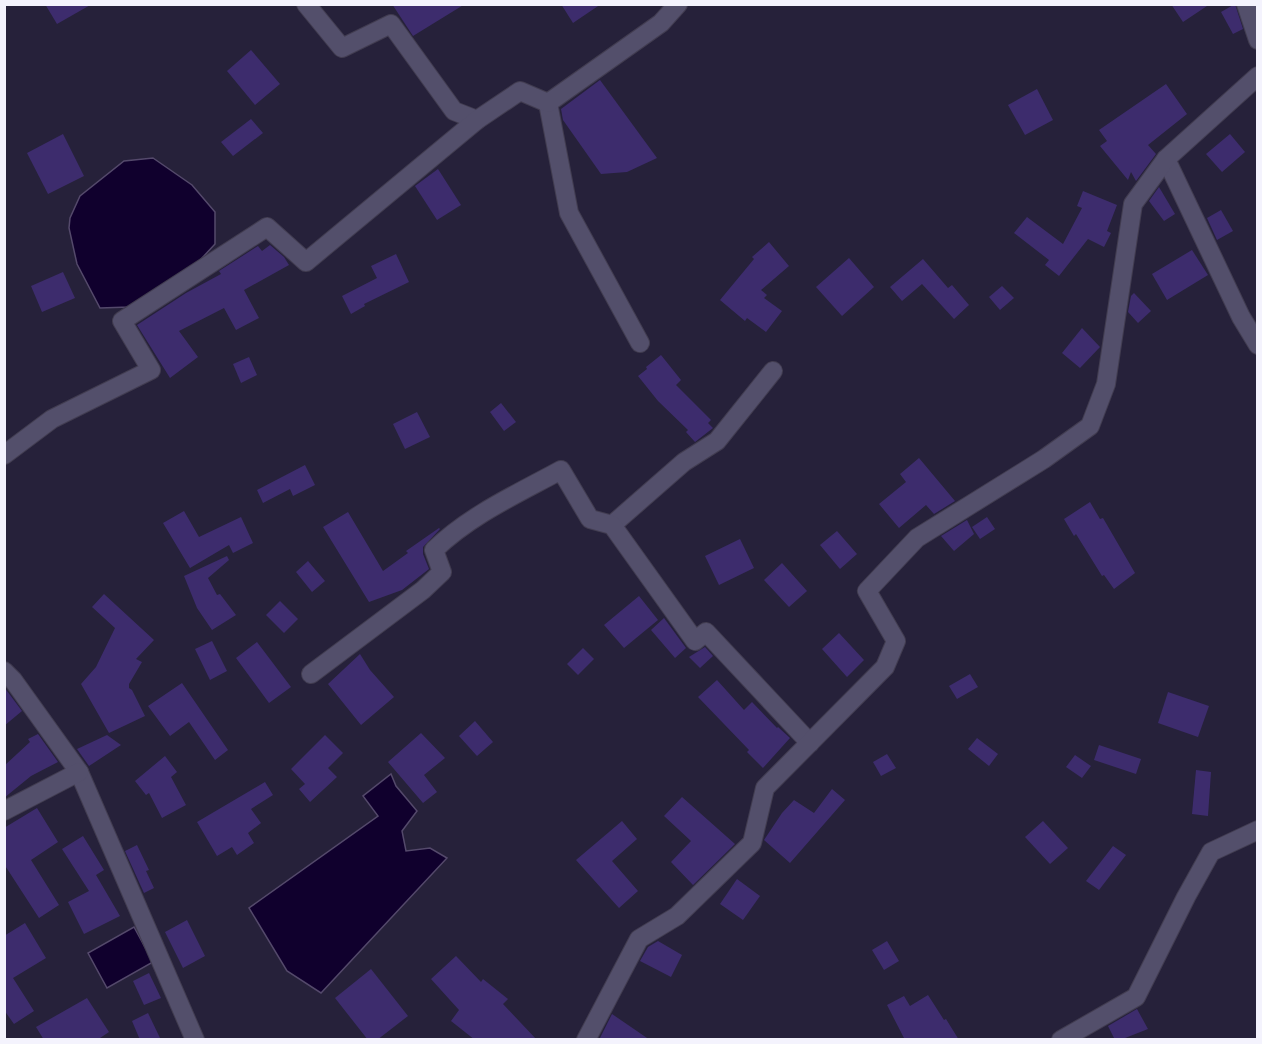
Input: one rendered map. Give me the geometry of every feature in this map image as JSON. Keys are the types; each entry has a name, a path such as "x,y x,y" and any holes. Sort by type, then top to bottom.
{"street":[{"path":"306,4 342,48 391,24 454,111 477,120"},
{"path":"548,103 661,23 678,4"},
{"path":"1246,4 1257,40"},
{"path":"586,1040 639,939 677,916 752,843 765,788 885,667 896,640 867,591 917,538 1044,459 1090,426 1106,384 1132,204 1166,159 1257,76"},
{"path":"4,455 52,419 151,370 122,321 267,227 306,262 477,120 520,91 548,103"},
{"path":"548,103 569,213 640,343"},
{"path":"1166,159 1241,317 1257,345"},
{"path":"612,525 684,462 717,441 773,371"},
{"path":"311,674 423,590 442,572 434,550 452,532 561,470 590,519 612,525 695,641 706,632 810,743"},
{"path":"4,671 13,680 79,772 195,1040"},
{"path":"4,811 79,772"},
{"path":"1061,1040 1136,997 1211,852 1257,830"}],"shaded area":[{"path":"153,158 192,185 215,212 215,244 190,271 129,307 100,308 77,264 69,228 70,218 80,196 124,161"},
{"path":"391,774 396,786 417,811 402,831 406,851 430,848 447,858 321,993 287,971 249,908 378,816 363,796"},
{"path":"134,927 153,962 107,988 88,953"}],"building":[{"path":"45,4 92,4 57,24"},
{"path":"392,4 465,4 413,36"},
{"path":"561,4 601,4 573,23"},
{"path":"1171,4 1210,4 1183,22"},
{"path":"1235,4 1243,29 1233,34 1221,12"},
{"path":"251,50 280,84 255,105 227,71"},
{"path":"600,80 657,158 627,172 601,174 563,120 561,109"},
{"path":"1166,84 1187,114 1148,145 1156,154 1136,181 1131,172 1128,180 1100,146 1107,141 1099,130"},
{"path":"1037,89 1053,120 1025,135 1008,105"},
{"path":"251,119 263,133 233,156 221,142"},
{"path":"63,134 84,176 48,194 27,153"},
{"path":"1230,134 1245,152 1222,172 1206,154"},
{"path":"438,169 461,205 437,220 415,186"},
{"path":"1159,187 1175,214 1164,221 1149,201"},
{"path":"1083,191 1117,205 1107,231 1111,233 1104,247 1088,239 1059,276 1045,265 1049,260 1014,233 1027,217 1063,244 1082,208 1077,206"},
{"path":"1221,210 1233,231 1217,240 1207,218"},
{"path":"769,242 789,266 761,290 767,295 764,298 782,311 766,332 747,318 745,321 720,300 754,259 752,257"},
{"path":"270,245 284,257 289,265 244,290 259,318 236,330 224,308 179,331 198,357 170,378 137,325 186,293 221,274 219,271 258,246 262,251"},
{"path":"1192,250 1208,275 1167,300 1152,274"},
{"path":"396,254 409,282 364,304 365,306 351,314 342,296 377,278 371,266"},
{"path":"849,258 874,287 842,316 816,287"},
{"path":"923,259 948,288 952,285 969,305 954,319 922,284 902,301 890,287"},
{"path":"63,272 75,298 42,312 31,286"},
{"path":"1002,286 1014,298 1000,310 989,297"},
{"path":"1134,293 1151,311 1138,323 1128,312 1131,296"},
{"path":"1082,328 1100,347 1080,368 1062,353"},
{"path":"661,355 681,380 676,385 711,420 708,423 713,428 695,442 686,432 688,430 658,401 638,376"},
{"path":"249,357 257,375 241,383 233,364"},
{"path":"501,403 516,422 504,431 490,412"},
{"path":"417,412 430,437 405,449 393,424"},
{"path":"919,458 955,501 934,514 926,505 899,528 879,504 906,482 900,474"},
{"path":"305,465 315,485 293,496 290,489 263,503 257,490"},
{"path":"1090,502 1100,519 1103,518 1135,573 1114,589 1104,575 1102,576 1064,519"},
{"path":"184,511 199,537 241,517 253,543 233,553 229,545 190,568 163,523"},
{"path":"348,512 383,571 408,553 406,551 439,528 423,547 423,554 429,569 402,590 369,602 323,527"},
{"path":"987,517 995,529 980,539 972,527"},
{"path":"967,520 974,534 954,551 941,536"},
{"path":"837,531 857,554 840,569 820,545"},
{"path":"740,539 754,568 719,585 705,556"},
{"path":"227,556 229,560 208,578 217,595 220,594 236,615 212,630 197,608 184,576"},
{"path":"308,561 325,581 312,592 296,572"},
{"path":"782,563 807,591 789,607 764,580"},
{"path":"104,594 154,640 136,659 142,662 129,684 145,716 109,733 81,684 96,667 115,628 92,607"},
{"path":"639,596 658,620 624,648 604,625"},
{"path":"280,601 298,619 284,633 266,615"},
{"path":"664,618 686,648 675,658 651,630"},
{"path":"839,633 864,660 847,677 822,649"},
{"path":"212,641 227,671 210,680 195,649"},
{"path":"257,642 291,687 269,703 236,658"},
{"path":"705,647 713,656 700,668 689,657"},
{"path":"583,648 594,659 578,675 567,664"},
{"path":"360,654 370,670 394,697 361,725 328,684"},
{"path":"970,674 978,687 957,699 949,686"},
{"path":"717,680 744,710 752,702 790,738 763,768 747,752 749,750 698,697"},
{"path":"182,683 228,750 215,760 189,722 170,736 148,706"},
{"path":"4,687 22,711 4,726"},
{"path":"1168,692 1209,706 1198,737 1158,723"},
{"path":"475,721 493,742 477,756 459,736"},
{"path":"421,733 445,758 424,775 437,792 423,803 388,762"},
{"path":"38,734 58,762 31,776 4,798 4,766 30,742 28,739"},
{"path":"107,735 121,745 89,766 77,749"},
{"path":"325,735 343,753 328,768 337,777 310,802 299,789 305,784 291,769"},
{"path":"977,738 998,754 989,766 968,749"},
{"path":"1099,745 1141,759 1136,774 1094,760"},
{"path":"887,754 896,768 881,776 873,762"},
{"path":"1075,755 1091,766 1082,778 1066,767"},
{"path":"165,756 177,772 171,777 186,805 162,818 149,793 146,795 135,781"},
{"path":"1196,770 1211,772 1208,816 1192,814"},
{"path":"265,782 273,795 251,809 261,823 248,833 254,843 237,855 232,847 217,856 197,822"},
{"path":"832,789 845,800 790,863 764,840 794,800 814,813"},
{"path":"682,797 735,844 693,885 671,862 691,841 664,816"},
{"path":"37,808 58,842 31,860 59,905 39,918 4,864 4,828"},
{"path":"622,821 637,839 612,861 638,891 619,908 576,860"},
{"path":"1043,821 1068,848 1050,864 1025,837"},
{"path":"83,836 104,870 96,875 120,916 84,934 68,902 89,891 62,849"},
{"path":"137,845 149,870 146,871 154,888 144,893 125,851"},
{"path":"1113,846 1126,855 1099,890 1086,881"},
{"path":"737,879 760,896 743,920 720,904"},
{"path":"187,920 205,956 183,968 165,932"},
{"path":"25,923 46,958 13,978 34,1011 14,1024 4,1010 4,936"},
{"path":"658,941 682,955 671,977 640,961 648,947"},
{"path":"887,941 899,961 884,970 872,950"},
{"path":"456,956 481,982 483,979 508,999 503,1004 537,1040 475,1040 451,1021 459,1010 431,979"},
{"path":"371,969 408,1016 377,1040 368,1040 335,998"},
{"path":"149,973 161,998 144,1005 133,981"},
{"path":"928,995 959,1040 905,1040 887,1005 904,996 910,1006"},
{"path":"87,998 109,1032 97,1040 44,1040 36,1027"},
{"path":"1137,1009 1148,1029 1115,1040 1108,1026"},
{"path":"148,1013 161,1040 140,1040 132,1021"},
{"path":"612,1014 650,1040 599,1040"}]}
